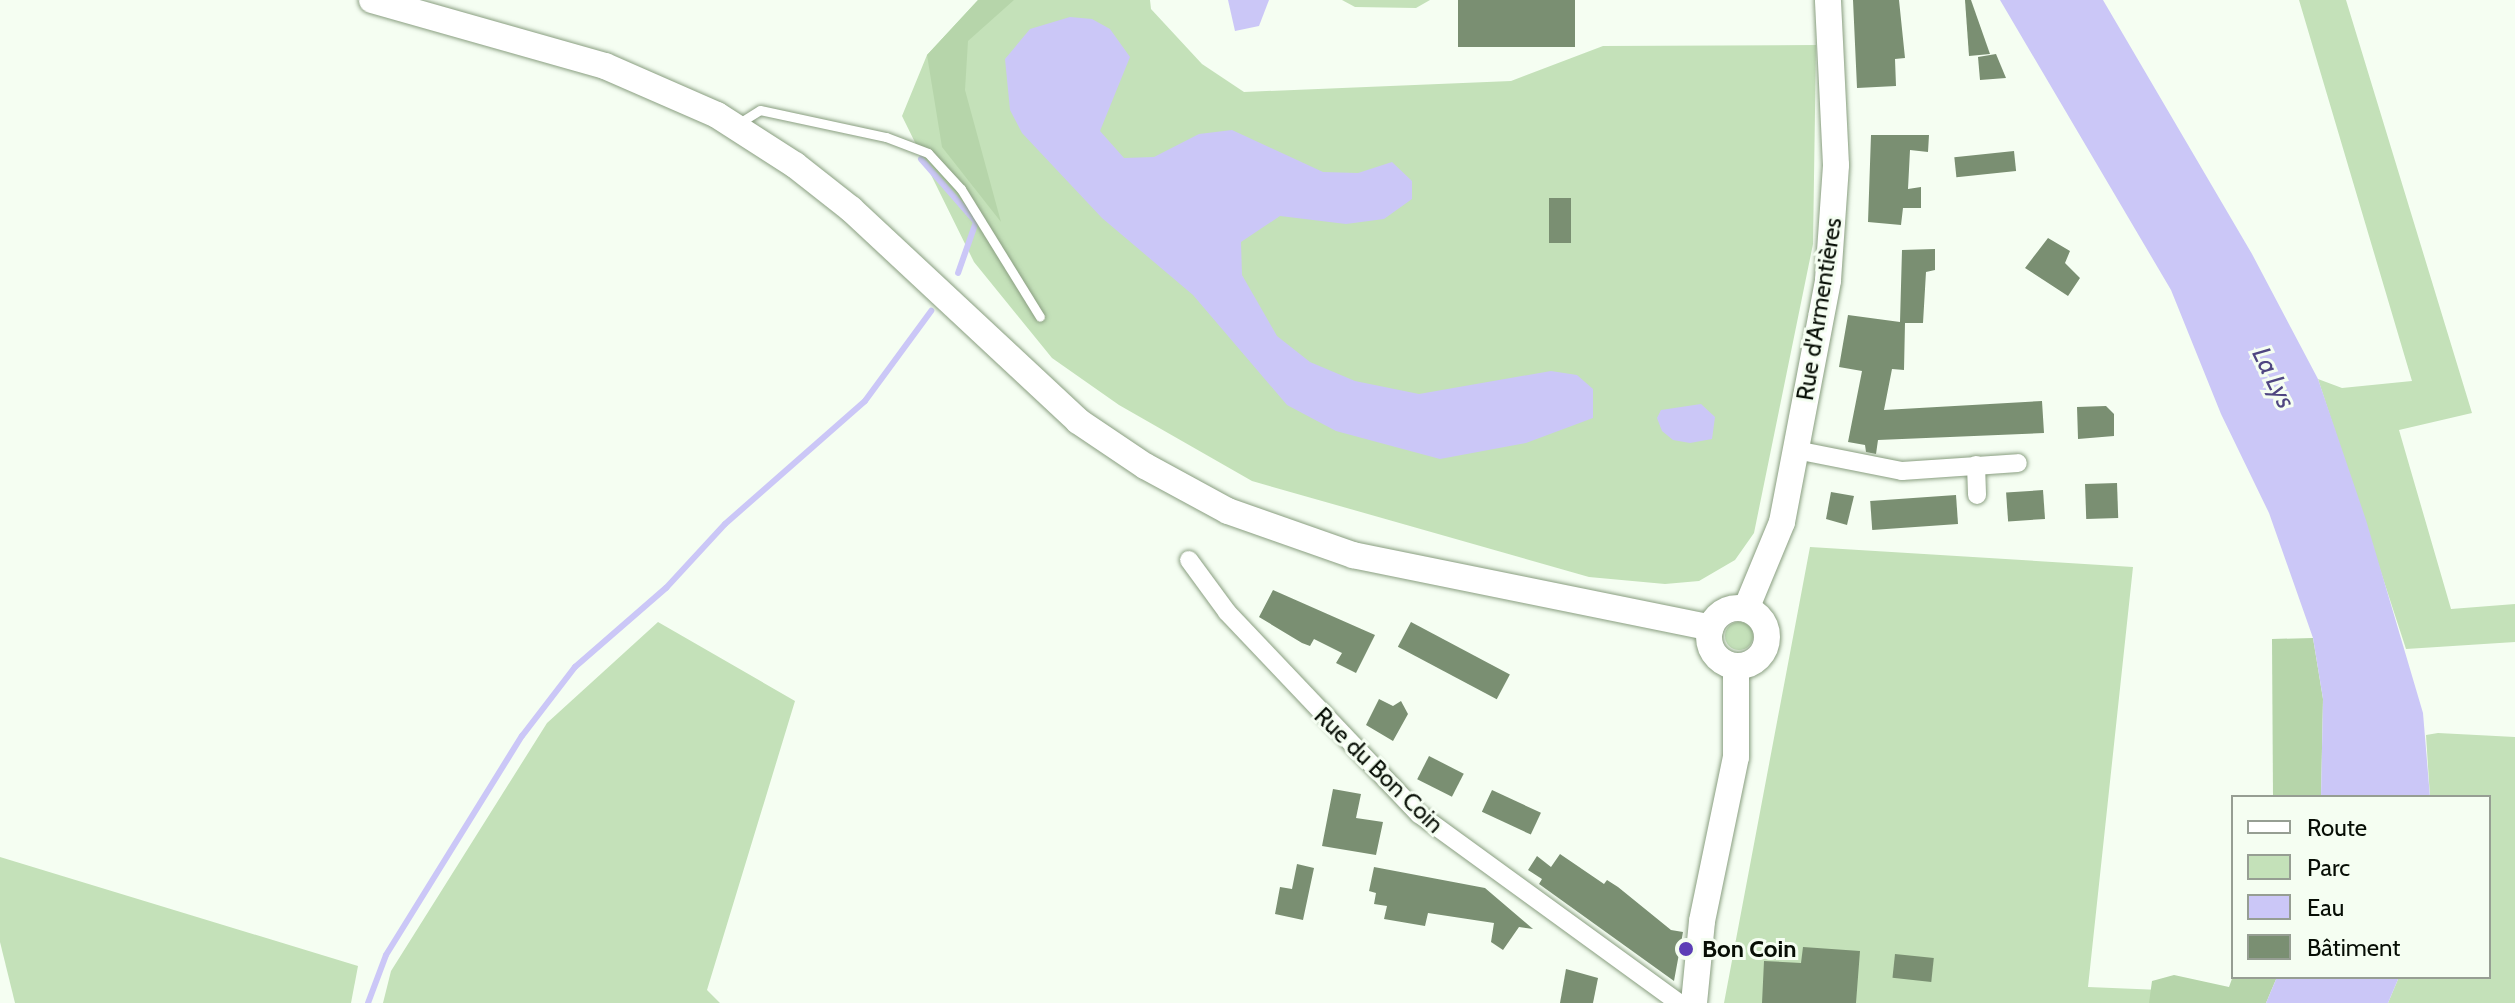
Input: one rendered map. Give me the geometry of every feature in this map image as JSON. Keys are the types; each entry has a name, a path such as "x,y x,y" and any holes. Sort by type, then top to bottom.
{"main road":[{"path":"372,0 605,66 735,125 851,209 1078,421 1188,491 1246,519 1353,555 1711,628"},
{"name":"Rue d'Armentières","path":"1746,609 1778,535 1796,450 1835,217 1835,97 1828,0"},
{"path":"1746,609 1763,622 1767,639 1757,659 1736,666 1714,653 1711,628 1724,611 1746,609"},
{"path":"1694,1003 1698,945 1736,757 1736,666"}],"street":[{"path":"1796,450 1902,471 2018,463"},
{"path":"1976,465 1977,495"},
{"name":"Rue du Bon Coin","path":"1189,560 1227,612 1402,800 1679,1003"}],"lane":[{"path":"735,125 760,110 886,137 928,153 961,189 1040,317"}],"green space":[{"path":"978,0 1150,0 1151,9 1202,64 1244,92 1511,81 1603,46 1816,45 1813,244 1754,533 1735,560 1699,581 1665,584 1589,577 1252,481 1119,405 1052,358 974,262 902,116 927,55"},
{"path":"978,0 1014,0 968,41 965,90 1001,222 942,147 927,55"},
{"path":"1342,0 1430,0 1416,8 1355,7"},
{"path":"2299,0 2346,0 2472,413 2399,430 2451,609 2515,604 2515,642 2406,649 2318,379 2342,388 2412,381"},
{"path":"1810,547 2133,567 2088,987 2161,990 2160,1003 1724,1003"},
{"path":"658,622 795,701 707,990 720,1003 383,1003 391,971 547,723"},
{"path":"1739,622 1749,626 1753,636 1749,646 1739,650 1729,646 1725,636 1729,626"},
{"path":"2313,638 2323,699 2321,795 2273,795 2272,639"},
{"path":"2426,735 2515,737 2515,1003 2388,1003 2398,979 2491,979 2491,795 2430,795"},
{"path":"0,857 358,966 351,1003 15,1003 0,942"},
{"path":"2174,975 2229,987 2232,979 2276,979 2266,1003 2149,1003 2152,981"}],"water":[{"path":"1228,0 1269,0 1259,26 1235,31"},
{"name":"La Lys","path":"2000,0 2103,0 2252,254 2318,379 2366,520 2423,713 2430,795 2321,795 2323,699 2313,638 2269,513 2221,414 2171,290"},
{"path":"1070,17 1092,19 1110,29 1130,57 1100,131 1124,158 1154,157 1199,134 1232,130 1323,172 1358,173 1392,162 1412,181 1412,199 1384,219 1346,224 1280,216 1241,242 1242,275 1277,336 1310,362 1355,381 1419,394 1551,371 1577,375 1593,389 1593,418 1526,443 1440,459 1336,431 1287,405 1193,295 1102,218 1022,133 1010,110 1005,59 1030,29"},
{"path":"1701,404 1715,417 1712,439 1690,443 1673,440 1662,431 1657,418 1661,410"},
{"path":"2276,979 2398,979 2388,1003 2266,1003"}],"building":[{"path":"1458,0 1575,0 1575,47 1458,47"},
{"path":"1853,0 1899,0 1905,58 1895,59 1896,86 1857,88"},
{"path":"1965,0 1971,0 1990,54 1969,56"},
{"path":"1996,54 2006,78 1980,80 1978,57"},
{"path":"1871,135 1929,135 1928,152 1910,150 1908,189 1921,187 1921,208 1903,208 1901,225 1868,222"},
{"path":"2014,151 2016,171 1956,177 1954,157"},
{"path":"1549,198 1571,198 1571,243 1549,243"},
{"path":"2048,238 2070,251 2065,263 2080,278 2068,296 2025,268"},
{"path":"1935,249 1935,270 1926,272 1923,323 1905,323 1904,370 1892,369 1884,410 2042,401 2044,433 1878,440 1876,454 1866,452 1865,445 1848,442 1862,371 1839,367 1848,315 1900,322 1902,250"},
{"path":"2106,406 2114,414 2114,436 2078,439 2077,407"},
{"path":"2117,483 2118,518 2086,519 2085,484"},
{"path":"2043,490 2045,519 2008,522 2006,493"},
{"path":"1831,492 1854,496 1847,525 1826,519"},
{"path":"1956,495 1958,524 1872,530 1870,501"},
{"path":"1273,590 1375,635 1356,673 1336,663 1342,653 1314,639 1310,646 1302,643 1259,617"},
{"path":"1411,622 1510,675 1497,699 1398,647"},
{"path":"1379,699 1393,706 1401,701 1408,714 1393,741 1366,725"},
{"path":"1429,756 1464,774 1452,797 1417,779"},
{"path":"1333,789 1361,794 1356,818 1383,822 1376,855 1322,846"},
{"path":"1492,790 1541,813 1531,835 1482,812"},
{"path":"1560,854 1604,884 1607,880 1618,887 1671,930 1683,932 1674,981 1539,884 1542,879 1528,870 1537,856 1551,867"},
{"path":"1297,864 1314,868 1303,920 1275,914 1280,887 1292,889"},
{"path":"1374,867 1485,888 1533,929 1519,927 1503,950 1491,942 1494,923 1428,913 1425,926 1384,919 1387,906 1374,904 1376,893 1369,891"},
{"path":"1803,947 1860,951 1856,1003 1762,1003 1764,961 1801,963"},
{"path":"1895,954 1934,958 1931,982 1892,978"},
{"path":"1566,969 1598,978 1593,1003 1560,1003"}],"waterway":[{"path":"921,159 976,222 958,273"},
{"path":"368,1003 386,955 522,736 575,667 666,588 725,524 865,401 931,311"}],"place":[{"name":"Bon Coin","path":"1686,949"}]}
